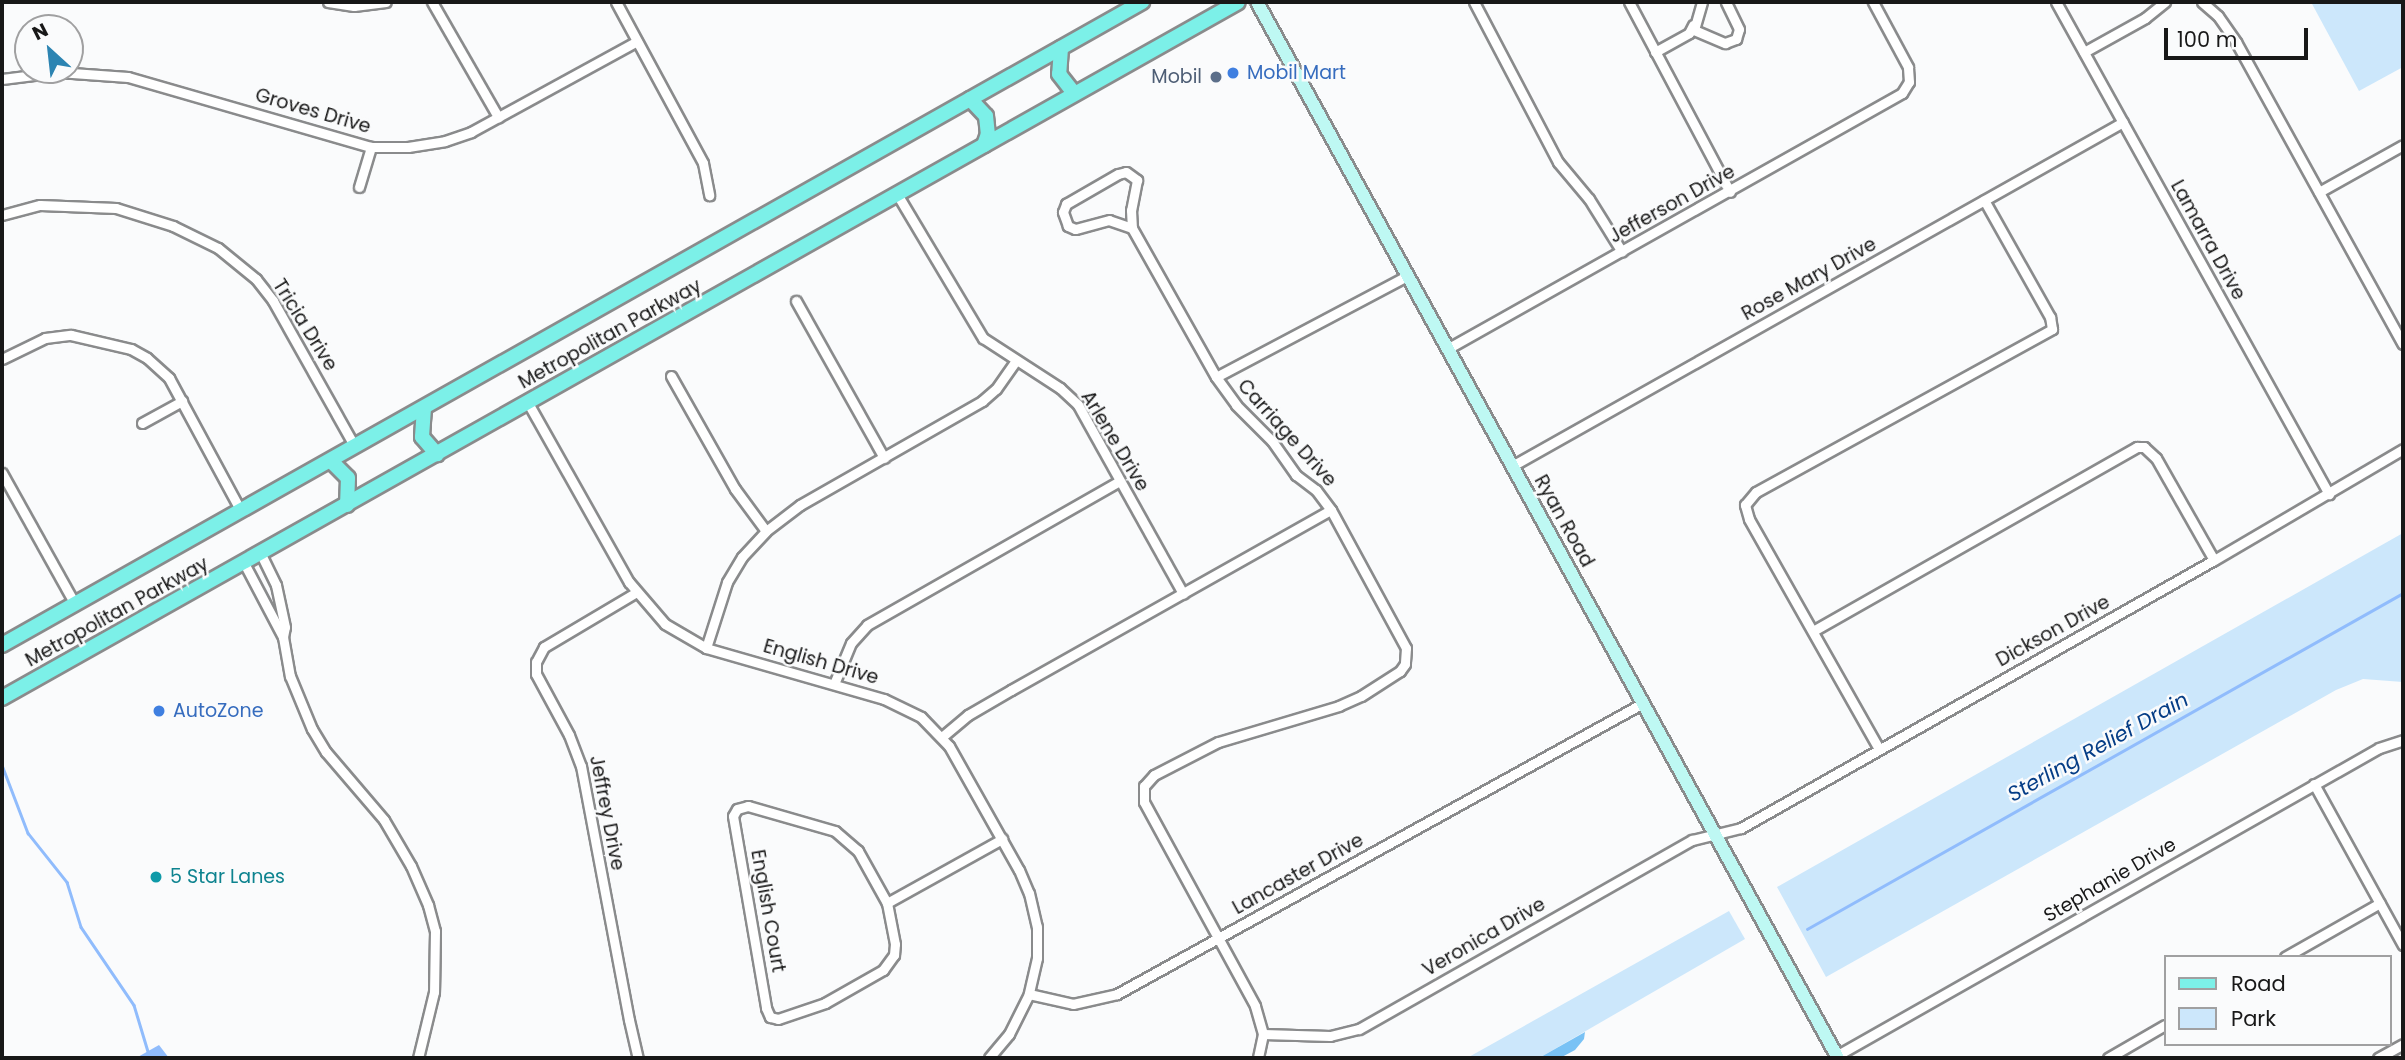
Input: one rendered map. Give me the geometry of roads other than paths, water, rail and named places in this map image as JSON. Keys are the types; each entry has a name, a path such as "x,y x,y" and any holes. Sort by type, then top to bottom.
{"main road":[{"name":"Metropolitan Parkway","path":"2,645 1142,2"},
{"name":"Metropolitan Parkway","path":"5,692 261,554 1238,2"},
{"name":"Ryan Road","path":"1257,2 1837,1057"},
{"path":"1061,48 1059,74 1074,93"},
{"path":"970,99 986,116 988,134 984,145"},
{"path":"424,408 422,437 437,454"},
{"path":"331,461 348,478 347,505"}],"street":[{"path":"328,2 354,6 386,2"},
{"path":"432,2 498,117"},
{"path":"615,2 703,163 709,195"},
{"path":"1474,2 1558,162 1589,199 1622,252"},
{"path":"1629,2 1730,192"},
{"path":"1656,52 1691,29 1702,2"},
{"path":"1691,29 1700,35 1725,43 1736,39 1737,21 1726,2"},
{"name":"Jefferson Drive","path":"1447,349 1893,99 1909,82 1907,63 1873,2"},
{"name":"Lamarra Drive","path":"2056,2 2329,494"},
{"path":"2084,52 2153,13 2165,2"},
{"path":"2202,2 2229,30 2403,344"},
{"name":"Groves Drive","path":"2,79 58,72 128,77 370,148 408,147 445,141 498,117 637,41"},
{"name":"Rose Mary Drive","path":"1513,466 2123,122"},
{"path":"2319,192 2403,145"},
{"path":"359,187 370,148"},
{"path":"1126,172 1137,180 1138,187 1131,210 1132,228 1109,220 1075,229 1068,226 1063,212 1066,204 1126,172"},
{"name":"Arlene Drive","path":"897,194 983,338 1073,399 1183,594"},
{"path":"1879,749 1758,530 1749,519 1745,505 1756,492 2052,329 2050,317 1984,200"},
{"name":"Tricia Drive","path":"2,215 40,205 116,208 196,235 218,248 256,279 273,301 355,447"},
{"name":"Carriage Drive","path":"1132,228 1216,377 1236,405 1272,441 1296,475 1316,491 1331,510 1404,642 1405,664 1392,678 1350,701 1218,742 1154,775 1144,786 1144,802 1218,938"},
{"path":"1216,377 1408,276"},
{"path":"796,301 884,458"},
{"path":"2,359 45,338 86,337 131,349 147,358 169,378 241,511"},
{"path":"706,648 727,582 742,557 766,531 800,505 982,401 996,389 1016,360"},
{"path":"671,376 735,489 766,531"},
{"path":"142,423 183,401"},
{"name":"English Drive","path":"528,403 635,593 672,630 706,648 834,684 905,708 921,717 943,736 1025,883 1035,918 1037,958 1029,995"},
{"path":"1813,631 2137,447 2144,447 2156,458 2214,560"},
{"name":"Dickson Drive","path":"1715,835 1739,829 2214,560 2403,449"},
{"path":"2,473 75,604"},
{"path":"834,684 851,643 867,625 1119,481"},
{"path":"943,736 968,715 1331,510"},
{"path":"261,554 281,604 285,627 283,637"},
{"path":"244,563 283,637 290,676 312,729 326,752 384,820 411,866 428,905 435,931 434,992 418,1058"},
{"name":"Jeffrey Drive","path":"635,593 544,647 536,663 536,674 573,742 582,766 629,1020 639,1058"},
{"path":"270,608 281,604"},
{"name":"Lancaster Drive","path":"1029,995 1063,1003 1102,1000 1643,703"},
{"name":"Stephanie Drive","path":"1837,1057 2314,784 2379,748 2403,740"},
{"path":"2314,784 2403,945"},
{"name":"English Court","path":"748,806 835,831 858,851 887,903 895,934 894,955 889,964 825,1003 778,1020 771,1017 766,1008 733,816 737,809 748,806"},
{"name":"Veronica Drive","path":"1263,1034 1330,1035 1359,1029 1692,840 1715,835"},
{"path":"887,903 1002,839"},
{"path":"2288,955 2380,902"},
{"path":"1218,938 1251,998 1263,1034 1258,1058"},
{"path":"989,1058 1009,1034 1029,995"},
{"path":"2108,1058 2164,1027"},
{"path":"2378,1058 2403,1044"}],"waterway":[{"name":"Sterling Relief Drain","path":"1807,929 2403,593"},
{"path":"2,765 28,833 67,882 81,927 134,1005 150,1058"}],"place":[{"name":"Mobil Mart","path":"1233,73"},
{"name":"Mobil","path":"1216,77"},
{"name":"AutoZone","path":"159,711"},
{"name":"5 Star Lanes","path":"156,877"}]}
